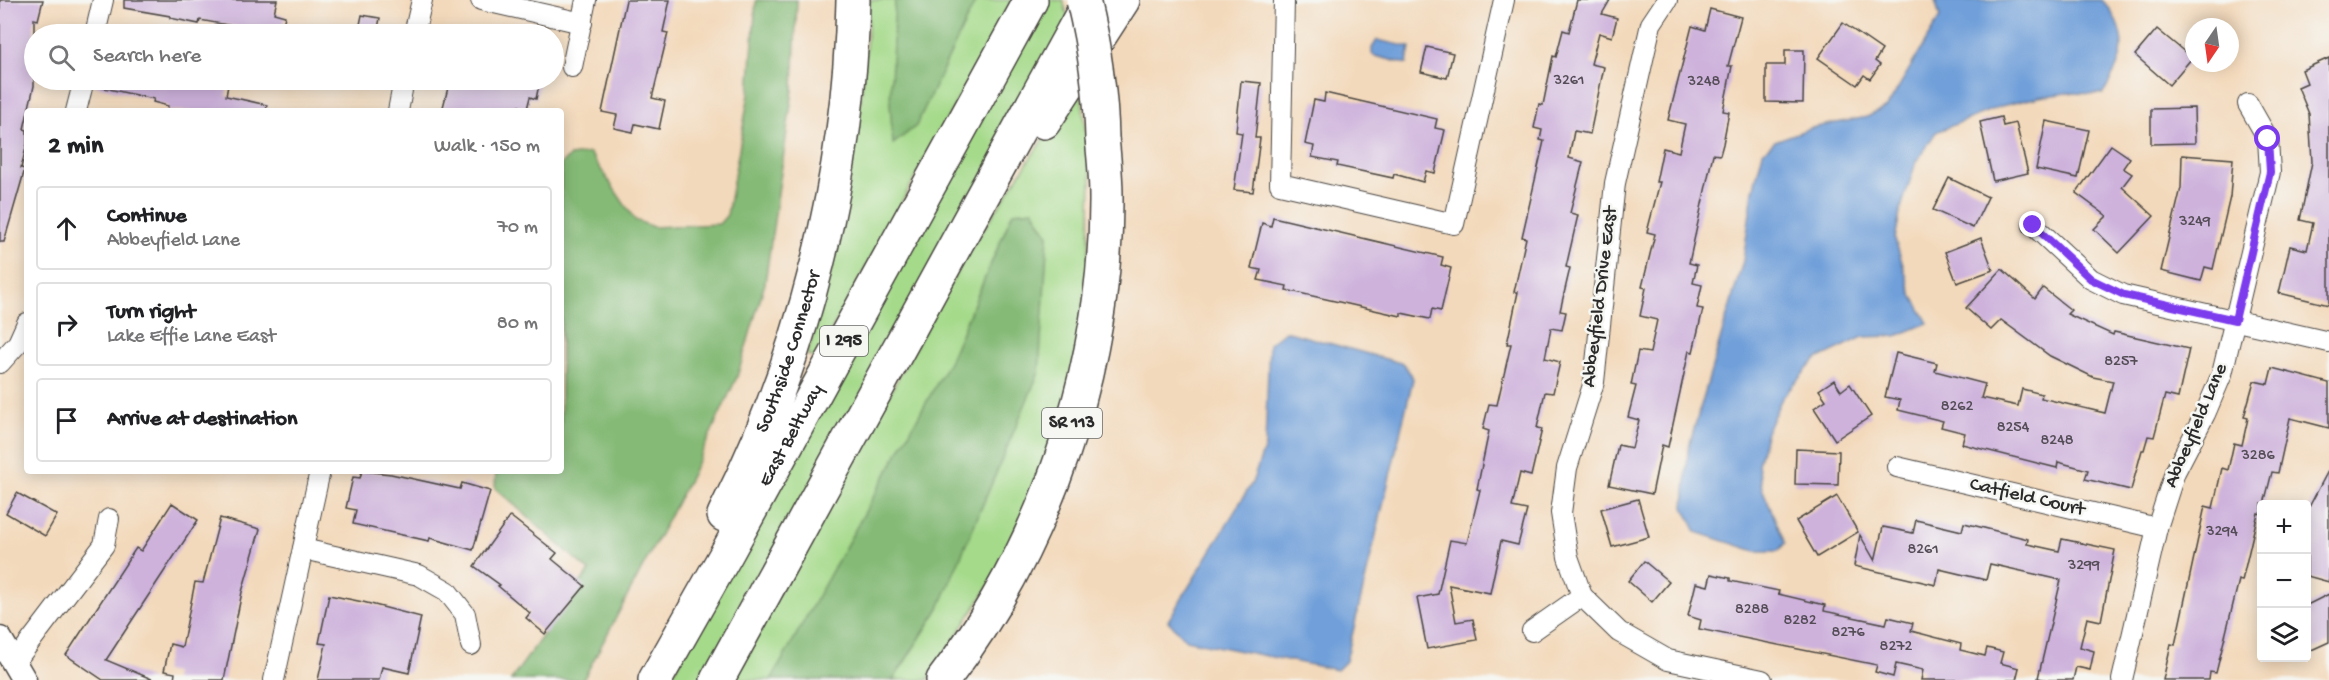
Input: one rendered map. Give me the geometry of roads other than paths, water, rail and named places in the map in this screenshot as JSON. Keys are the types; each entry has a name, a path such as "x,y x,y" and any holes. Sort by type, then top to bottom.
{"highway":[{"name":"Southside Connector","path":"644,680 743,477 776,396 804,307 830,211 849,77 853,0"},
{"name":"East Beltway","path":"655,680 1031,0"},
{"name":"SR 113","path":"943,680 994,606 1034,530 1070,433 1092,344 1102,274 1106,197 1098,75 1083,0"},
{"name":"I 295","path":"717,680 1090,0"},
{"path":"955,245 1060,101 1123,0"}],"street":[{"path":"97,24 103,0"},
{"path":"416,24 422,0"},
{"path":"481,0 582,23"},
{"path":"572,67 586,0"},
{"path":"1284,0 1281,184 1454,224 1504,0"},
{"name":"Abbeyfield Drive East","path":"1582,596 1568,557 1561,513 1567,468 1594,382 1615,183 1651,24 1666,0"},
{"path":"77,108 81,90"},
{"path":"399,108 402,90"},
{"name":"Abbeyfield Lane","path":"2122,680 2157,528 2175,472 2205,414 2222,374 2270,172 2268,139 2248,104"},
{"path":"2033,225 2091,279 2124,295 2329,342"},
{"path":"0,363 18,343 24,330"},
{"name":"Catfield Court","path":"1897,467 2157,528"},
{"path":"274,680 319,474"},
{"path":"0,639 19,671 104,545 109,519"},
{"path":"303,549 419,575 447,591 465,614 471,645"},
{"path":"1532,631 1582,596 1619,633 1668,660 1762,680"}],"water":[{"path":"1935,0 2102,0 2112,12 2121,35 2122,51 2119,62 2103,94 2067,93 2039,97 2001,106 1936,132 1916,162 1901,208 1895,239 1912,295 1928,323 1896,336 1863,337 1815,360 1782,398 1768,428 1758,464 1762,488 1785,543 1778,551 1755,551 1696,532 1684,507 1688,450 1743,261 1753,191 1763,152 1775,141 1811,128 1867,117 1887,107 1940,17"},
{"path":"1377,40 1410,47 1407,64 1372,54 1372,48"},
{"path":"1285,331 1404,364 1413,379 1346,661 1337,670 1186,640 1168,621 1252,483 1265,446 1269,344"}]}
